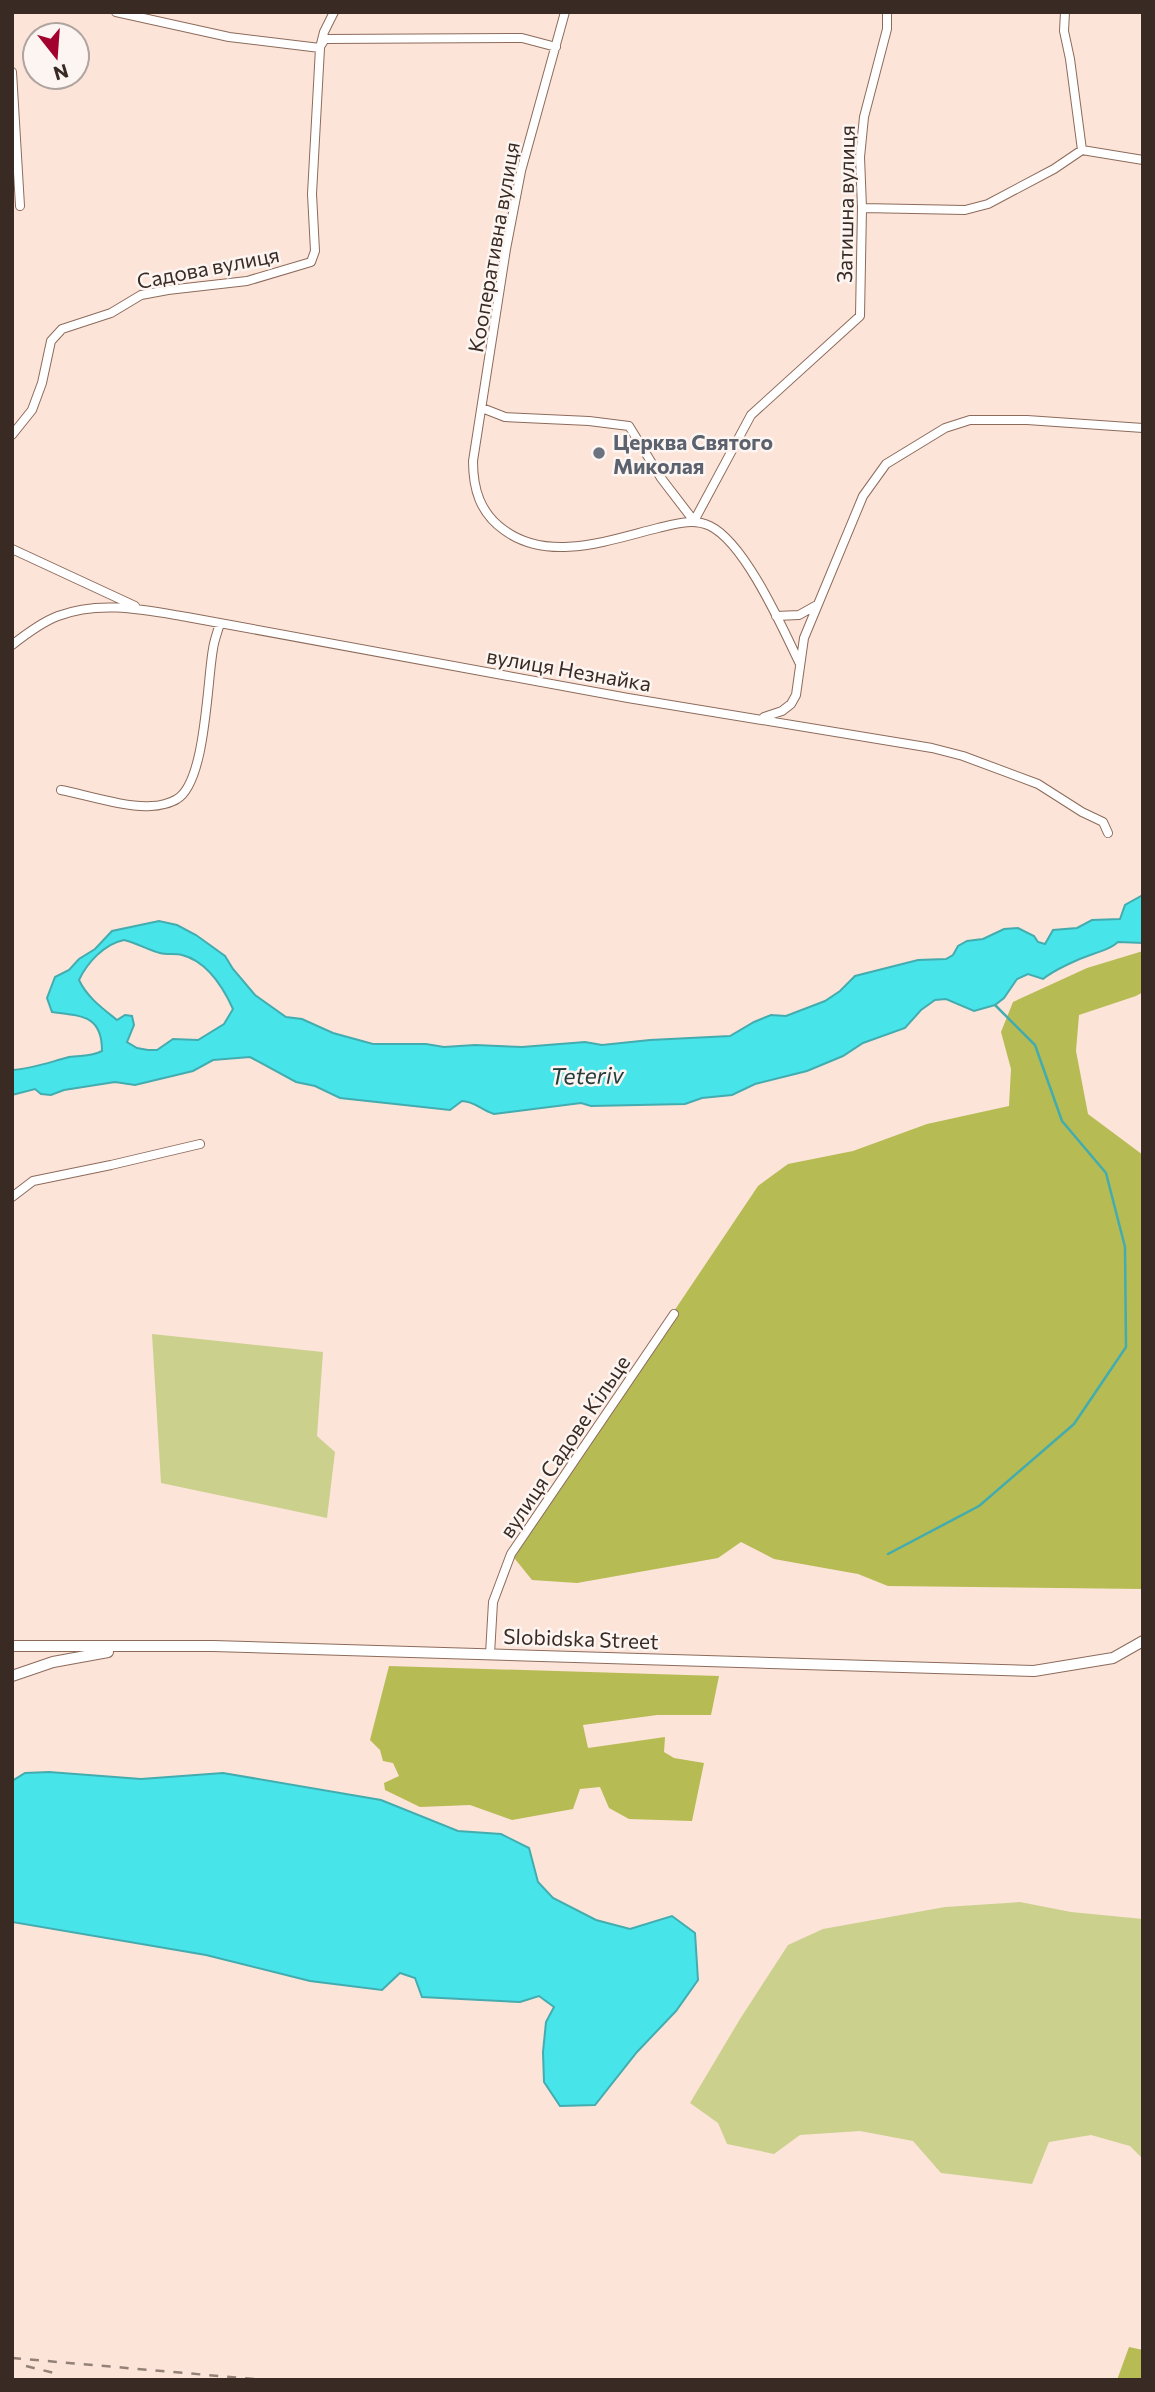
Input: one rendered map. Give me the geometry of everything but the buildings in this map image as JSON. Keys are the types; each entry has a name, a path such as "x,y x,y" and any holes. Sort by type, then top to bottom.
{"street":[{"path":"116,12 229,37 320,48"},
{"path":"320,48 334,12"},
{"name":"Кооперативна вулиця","path":"565,12 521,171 499,289 473,461 473,482 486,513 497,526 515,538 559,547 583,546 694,521"},
{"name":"Затишна вулиця","path":"694,521 751,415 860,316 860,157 864,117 887,29 887,12"},
{"path":"1065,12 1063,32 1070,59 1082,150"},
{"path":"320,48 325,39 359,37 522,38 556,47"},
{"name":"Садова вулиця","path":"12,435 32,410 42,383 51,341 62,330 111,313 141,295 229,284 279,273 311,262 315,251 312,194 320,48"},
{"path":"12,72 20,206"},
{"path":"862,208 965,210 988,204 1054,169 1082,150 1143,160"},
{"path":"482,408 505,416 629,426 661,478 694,521 710,526 727,539 741,557 776,616 799,662"},
{"path":"758,718 774,715 791,704 798,686 804,638 863,496 886,464 945,428 970,420 1143,428"},
{"path":"12,549 144,610"},
{"path":"776,616 799,615 818,604"},
{"name":"вулиця Незнайка","path":"12,645 58,616 91,608 128,607 220,622 451,666 906,743 964,756 1038,783 1082,812 1103,822 1108,833"},
{"path":"61,790 139,806 160,805 179,799 191,780 201,745 213,647 220,622"},
{"path":"12,1197 33,1181 111,1166 201,1144"},
{"name":"вулиця Садове Кільце","path":"491,1654 493,1602 511,1554 674,1314"},
{"name":"Slobidska Street","path":"12,1646 213,1646 1034,1671 1113,1658 1143,1641"},
{"path":"12,1676 53,1662 153,1646"}],"green space":[{"path":"1143,951 1143,992 1079,1015 1076,1051 1088,1114 1143,1155 1143,1589 888,1586 858,1574 774,1559 741,1542 718,1558 577,1583 532,1580 511,1554 758,1186 788,1164 853,1151 927,1124 1009,1106 1011,1069 1001,1032 1013,1002 1087,968"},
{"path":"152,1334 323,1352 317,1436 335,1452 327,1518 161,1483"},
{"path":"389,1666 719,1676 711,1715 657,1715 583,1725 588,1748 665,1737 664,1752 674,1758 704,1763 692,1821 629,1819 609,1808 600,1787 580,1789 573,1809 512,1820 470,1805 420,1807 385,1790 384,1783 399,1776 393,1763 383,1761 380,1750 370,1740"},
{"path":"1020,1902 1071,1912 1143,1919 1143,2159 1130,2146 1091,2135 1049,2142 1032,2184 941,2173 913,2141 860,2131 800,2135 774,2154 727,2144 718,2123 690,2103 788,1945 823,1929 945,1907"},
{"path":"1129,2347 1143,2350 1143,2380 1117,2380"}],"water":[{"name":"Teteriv","path":"1143,895 1143,943 1118,942 1066,965 1043,979 1028,974 1017,979 1004,998 995,1005 974,1011 946,999 935,1000 921,1010 905,1028 863,1043 843,1056 807,1071 755,1084 732,1095 702,1098 685,1104 591,1106 581,1103 494,1114 462,1101 450,1110 340,1098 315,1086 296,1082 250,1057 213,1060 193,1071 135,1085 115,1082 64,1090 51,1095 41,1094 35,1089 12,1095 12,1070 102,1051 101,1039 94,1024 81,1017 52,1012 47,998 55,977 69,970 112,931 159,921 177,925 196,935 225,956 255,995 286,1017 302,1019 333,1033 373,1044 522,1047 585,1042 602,1045 730,1036 771,1015 786,1016 825,1001 855,976 918,960 946,959 967,941 983,939 1004,929 1018,928 1045,944 1053,930 1077,928 1092,920 1120,919 1125,905","holes":["124,940 160,953 182,955 199,963 219,984 233,1009 224,1024 198,1040 173,1039 157,1050 137,1048 127,1042 134,1025 132,1016 125,1015 117,1020 100,1007 79,980 91,961 103,950"]},
{"path":"49,1772 141,1779 223,1773 381,1800 458,1831 501,1834 529,1848 538,1882 553,1898 596,1920 630,1929 672,1916 695,1933 698,1980 676,2011 637,2052 595,2105 560,2106 544,2082 546,2022 554,2007 539,1996 520,2002 422,1997 415,1978 400,1973 382,1990 310,1981 206,1955 12,1922 12,1781 25,1773"}],"waterway":[{"path":"888,1554 979,1506 1074,1424 1126,1347 1125,1247 1106,1173 1062,1121 1035,1045 995,1005"}],"railway":[{"path":"12,2358 265,2380"},
{"path":"26,2366 54,2373"}],"place":[{"name":"Церква Святого Миколая","path":"599,453"}]}
